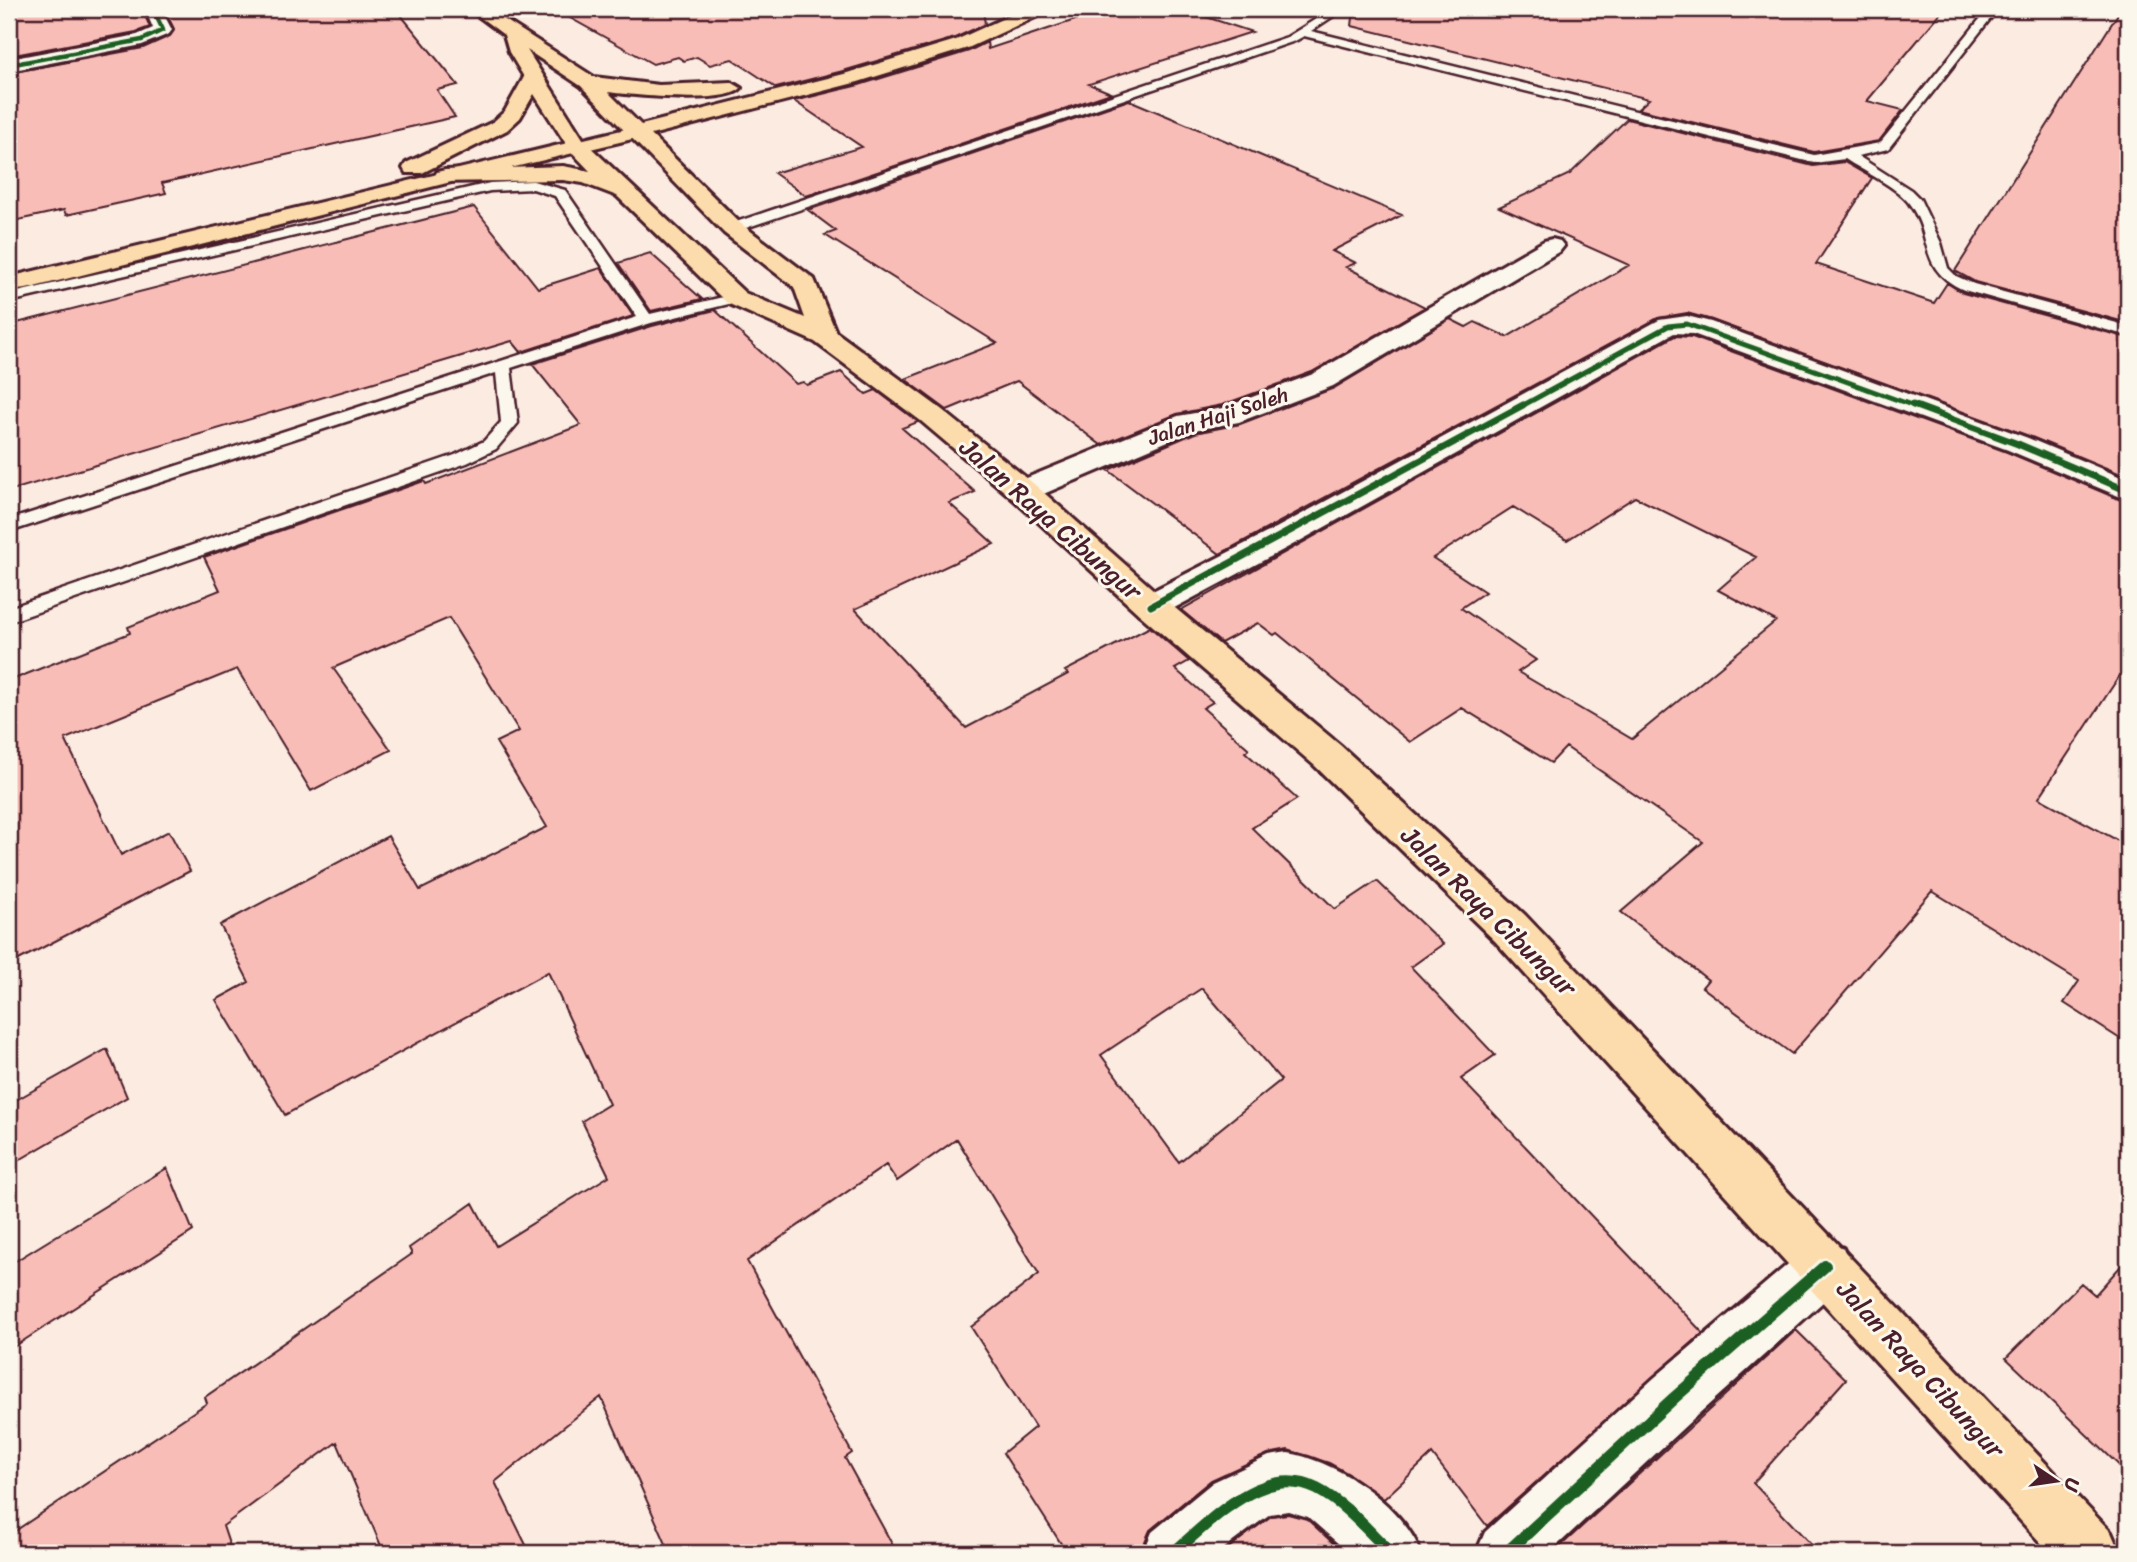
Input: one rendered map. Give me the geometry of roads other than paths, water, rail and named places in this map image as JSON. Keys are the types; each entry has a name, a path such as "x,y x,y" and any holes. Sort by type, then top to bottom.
{"main road":[{"path":"477,9 588,82 732,228 805,284 824,336"},
{"path":"9,267 414,168 570,136 638,132 936,34 997,9"},
{"path":"9,284 445,177 570,136 592,120 851,78 962,44 1038,9"},
{"path":"512,32 518,52 570,136 736,298"},
{"path":"414,168 500,125 513,114 534,77"},
{"path":"588,82 655,93 738,97"},
{"path":"700,198 690,149 697,132 738,97"},
{"path":"445,177 563,173 589,177 631,197"},
{"name":"Jalan Raya Cibungur","path":"736,298 824,336 931,415 1023,491 1151,606 1327,755 1510,928 2090,1553"}],"street":[{"path":"9,65 156,35 163,30 153,9"},
{"name":"Jalan Haji Soleh","path":"1023,491 1188,422 1229,416 1322,380 1552,246"},
{"path":"1151,606 1287,535 1668,326 1687,324 1702,328 2018,444 2128,491"},
{"path":"1506,1553 1674,1398 1825,1266"},
{"path":"1172,1553 1245,1495 1280,1481 1308,1485 1329,1497 1391,1553"}],"lane":[{"path":"732,228 1291,39 1339,9"},
{"path":"1302,32 1814,159 1884,146 1993,9"},
{"path":"1847,155 1906,193 1915,202 1934,243 1941,269 1951,279 1969,287 2128,331"},
{"path":"9,298 426,201 514,184 550,188 560,193 646,319"},
{"path":"9,526 646,319 736,298"},
{"path":"9,615 448,463 491,445 510,423 503,366"}]}
